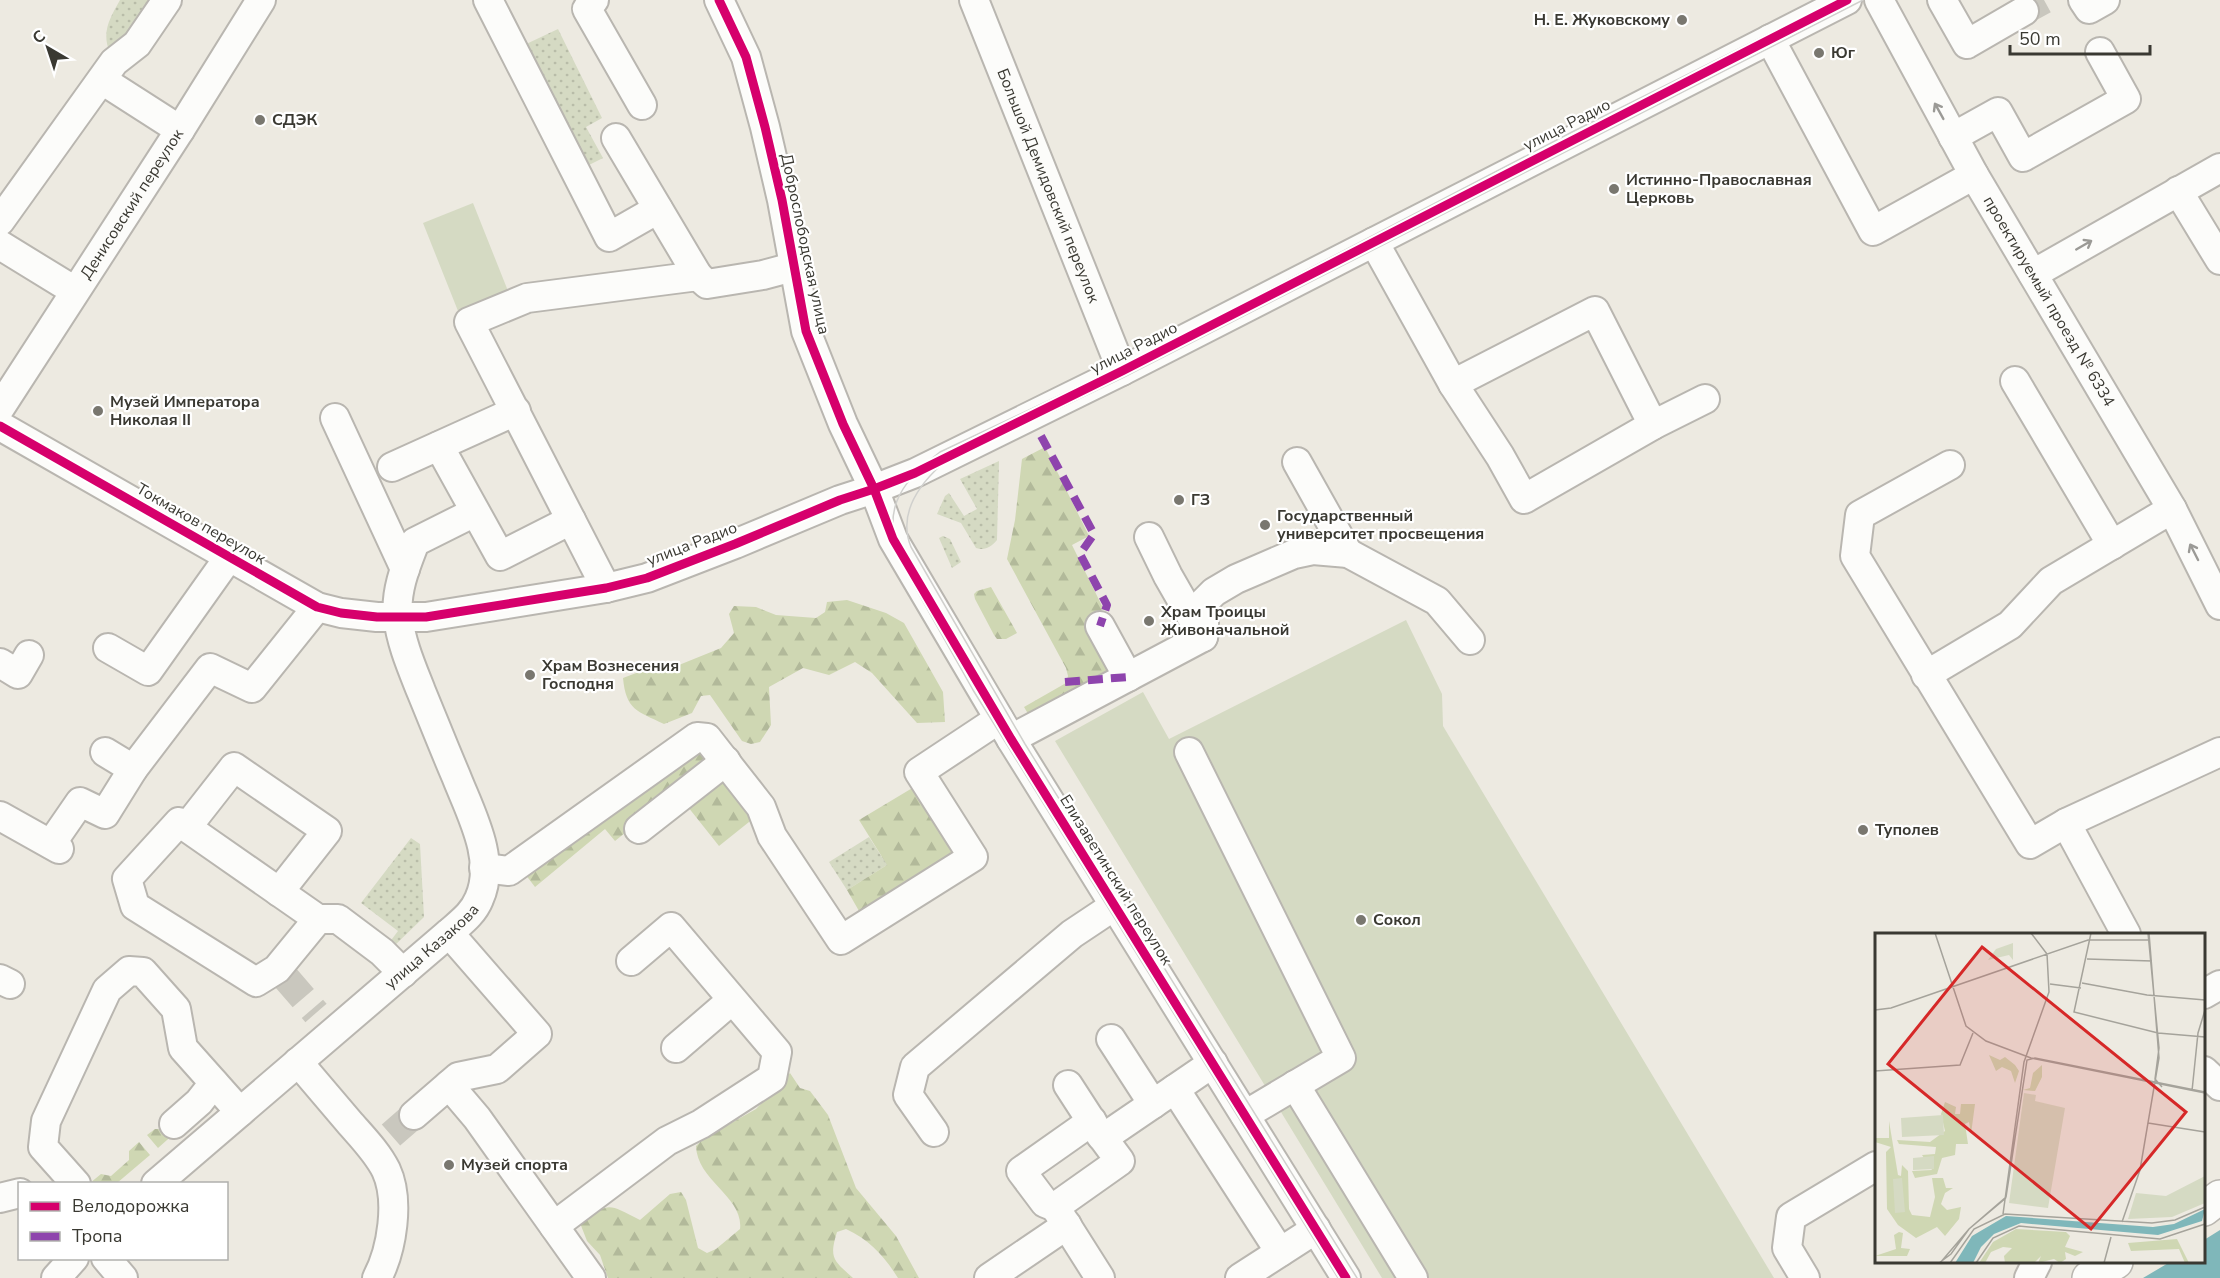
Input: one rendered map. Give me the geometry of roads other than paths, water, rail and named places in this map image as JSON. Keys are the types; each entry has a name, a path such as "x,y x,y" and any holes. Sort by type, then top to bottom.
{"main road":[{"path":"2205,1208 2220,1197"},
{"path":"2089,1278 2114,1263"}],"street":[{"path":"0,221 114,62 136,44 167,0"},
{"name":"Денисовский переулок","path":"0,408 180,130 261,0"},
{"path":"488,0 609,237 658,209"},
{"path":"594,0 587,9 642,105"},
{"name":"Доброслободская улица","path":"719,0 746,57 783,200 806,331 843,424 874,489"},
{"name":"Большой Демидовский переулок","path":"974,0 1122,371"},
{"name":"улица Радио","path":"398,617 426,616 606,588 647,578 840,500 915,473 1122,371 1847,0"},
{"name":"проектируемый проезд № 6334","path":"1879,0 1974,175 2172,509 2220,605"},
{"path":"1942,0 1967,44 2024,11"},
{"path":"2083,0 2089,9 2105,0"},
{"path":"1770,39 1874,231 1974,175"},
{"path":"1953,137 1998,112 2023,157 2126,99 2100,52"},
{"path":"102,80 180,130"},
{"path":"616,138 698,276 707,284 764,275 793,267"},
{"path":"2033,274 2220,168"},
{"path":"2178,192 2220,260"},
{"path":"1374,242 1453,384 1500,456 1524,499 1653,425 1705,399"},
{"path":"0,245 75,291"},
{"path":"606,588 469,322 527,298 698,276"},
{"path":"1453,384 1595,311 1653,425"},
{"path":"2015,381 2112,545"},
{"path":"392,467 516,411"},
{"path":"335,418 405,569"},
{"name":"Токмаков переулок","path":"0,426 317,607 341,613 398,617"},
{"path":"439,446 500,556 571,520"},
{"path":"1297,462 1348,553"},
{"path":"1950,465 1860,515 1855,556 2030,844 2067,823 2220,752"},
{"name":"Елизаветинский переулок","path":"874,489 893,539 1005,729 1346,1278"},
{"path":"1926,675 2010,625 2051,581 2172,509"},
{"path":"398,617 398,599 405,569 415,542 475,512"},
{"path":"1149,537 1168,576 1203,637"},
{"path":"1203,637 1204,602 1214,592 1294,554 1313,549 1348,553 1437,601 1470,640"},
{"path":"108,648 148,671 228,557"},
{"path":"0,816 55,846 80,802 105,814 133,769 210,668 252,688 317,607"},
{"name":"улица Казакова","path":"158,1182 298,1062 325,1022 403,973 471,914 480,899 484,868 478,834 411,666 398,617"},
{"path":"1100,626 1128,677"},
{"path":"484,868 509,871 697,737 708,738 761,807 772,836 841,940 973,857 919,772 1005,729 1128,677 1203,637"},
{"path":"0,663 18,674 29,655"},
{"path":"105,752 133,769"},
{"path":"1189,752 1341,1058 1245,1115"},
{"path":"639,829 726,761"},
{"path":"187,827 234,767 327,831 279,892"},
{"path":"318,919 281,973 256,982 135,906 127,879 179,822 318,919 338,920 382,952 403,973"},
{"path":"2067,823 2125,933"},
{"path":"934,1132 908,1095 915,1068 1072,934 1114,906"},
{"path":"554,1226 667,1141 701,1124 772,1078 777,1052 671,927 631,961"},
{"path":"414,1115 458,1077 497,1069 537,1034 448,933"},
{"path":"74,1182 43,1147 46,1120 106,990 129,971 143,972 176,1010 183,1048 240,1112"},
{"path":"2205,993 2220,985"},
{"path":"676,1048 732,1000"},
{"path":"1112,1040 1164,1096 1281,1252"},
{"path":"298,1062 382,1143 392,1191 393,1220 389,1248 377,1278"},
{"path":"1100,1278 1061,1216 1045,1203 1021,1171 1097,1129 1164,1096 1213,1063"},
{"path":"2205,1072 2220,1086"},
{"path":"174,1124 199,1102 214,1083"},
{"path":"448,1085 477,1118 591,1278"},
{"path":"989,1278 1120,1161 1068,1085"},
{"path":"1295,1085 1413,1278"},
{"path":"1805,1278 1787,1248 1791,1217 1875,1167"},
{"path":"0,1198 18,1194"},
{"path":"1240,1278 1316,1229"},
{"path":"56,1278 72,1260"},
{"path":"108,1260 123,1278"},
{"path":"2029,1278 2036,1263"}],"water":[{"path":"2220,1230 2220,1278 2143,1278 2168,1263 2205,1263 2205,1239"}],"tunnel":[{"path":"2024,11 2044,0"},
{"path":"285,977 316,1013"},
{"path":"391,1135 414,1115"}],"tram line":[{"path":"1338,1278 973,690 903,566 893,531 893,516 897,502 903,488 913,476 940,452 1120,367 1574,131 1837,0"},
{"path":"1357,1278 1025,744 911,547 907,524 912,502 925,482 941,465 1124,377 1863,0"}],"place":[{"name":"Н. Е. Жуковскому","path":"1682,20"},
{"name":"Юг","path":"1819,53"},
{"name":"СДЭК","path":"260,120"},
{"name":"Истинно-Православная Церковь","path":"1614,189"},
{"name":"Музей Императора Николая II","path":"98,411"},
{"name":"ГЗ","path":"1179,500"},
{"name":"Государственный университет просвещения","path":"1265,525"},
{"name":"Храм Троицы Живоначальной","path":"1149,621"},
{"name":"Храм Вознесения Господня","path":"530,675"},
{"name":"Туполев","path":"1863,830"},
{"name":"Сокол","path":"1361,920"},
{"name":"Музей спорта","path":"449,1165"}]}
